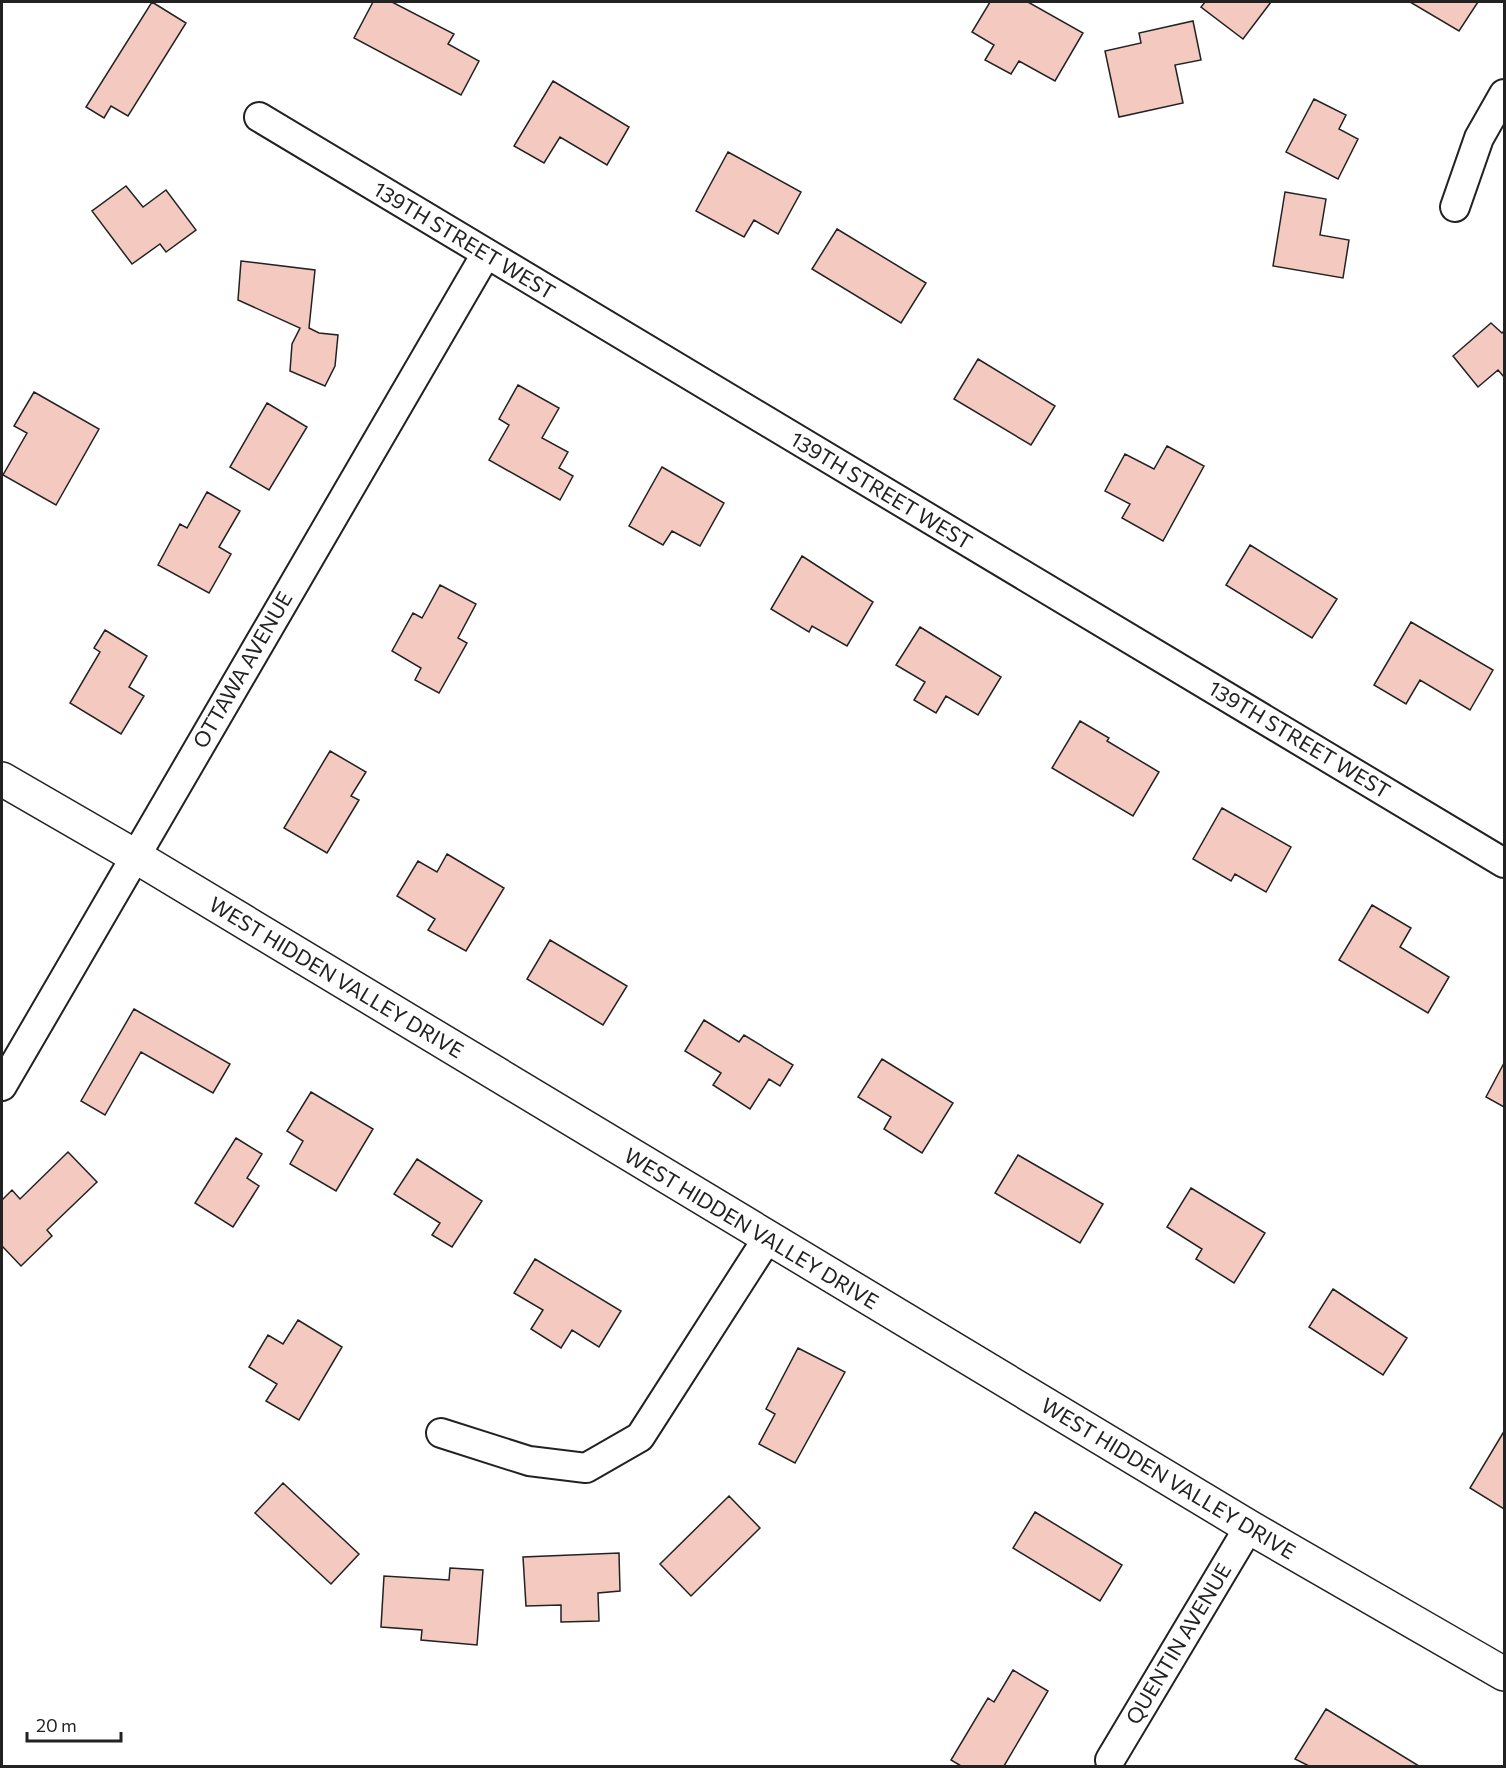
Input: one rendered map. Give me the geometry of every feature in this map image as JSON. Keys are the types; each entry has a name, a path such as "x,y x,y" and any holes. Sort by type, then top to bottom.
{"street":[{"path":"1455,207 1479,138 1504,94"},
{"name":"139TH STREET WEST","path":"259,117 1504,863"},
{"name":"OTTAWA AVENUE","path":"2,1086 486,254"},
{"name":"WEST HIDDEN VALLEY DRIVE","path":"2,779 135,856 767,1239 1249,1527 1504,1674"},
{"path":"441,1433 529,1461 586,1468 640,1437 767,1239"},
{"name":"QUENTIN AVENUE","path":"1110,1760 1249,1527"}],"building":[{"path":"152,2 186,23 128,116 111,106 104,118 86,107"},
{"path":"373,2 392,2 454,34 448,44 479,61 461,95 354,38"},
{"path":"990,2 1028,2 1083,33 1055,81 1019,61 1011,74 985,60 994,45 972,32"},
{"path":"1205,2 1271,2 1243,39 1201,7"},
{"path":"1410,2 1478,2 1459,31"},
{"path":"1193,21 1201,60 1175,65 1183,103 1119,117 1105,51 1141,43 1139,33"},
{"path":"553,81 629,127 607,165 560,137 544,163 514,146"},
{"path":"1314,99 1346,115 1339,129 1358,139 1338,179 1286,152"},
{"path":"728,152 801,192 778,234 754,220 744,237 696,211"},
{"path":"126,186 143,207 166,190 196,230 166,252 160,244 132,264 92,211"},
{"path":"1285,192 1326,199 1320,235 1349,240 1343,278 1273,266"},
{"path":"837,229 926,283 901,323 812,269"},
{"path":"241,261 315,270 309,328 319,333 338,335 335,366 325,386 290,371 292,344 300,328 238,300"},
{"path":"1491,323 1502,333 1504,331 1504,377 1498,370 1478,387 1453,356"},
{"path":"978,359 1055,406 1031,445 954,399"},
{"path":"518,385 559,408 542,438 568,452 559,468 573,476 560,500 489,460 509,425 499,419"},
{"path":"34,392 99,429 56,505 3,475 27,433 14,426"},
{"path":"267,403 307,427 269,490 230,467"},
{"path":"1167,446 1204,466 1163,541 1122,518 1130,504 1105,491 1125,454 1154,469"},
{"path":"662,467 724,503 700,546 672,531 663,545 629,526"},
{"path":"207,492 240,511 219,547 231,554 209,593 158,565 180,524 187,528"},
{"path":"1250,545 1337,599 1312,638 1226,585"},
{"path":"802,556 873,602 847,646 812,626 809,632 771,609"},
{"path":"440,585 476,604 458,638 467,643 439,693 415,680 421,668 392,651 413,613 422,618"},
{"path":"1411,622 1493,670 1470,710 1420,680 1406,704 1374,685"},
{"path":"920,627 1001,677 978,715 946,696 936,713 914,700 925,682 896,665"},
{"path":"105,630 147,656 129,687 144,696 121,734 70,703 100,652 94,648"},
{"path":"1080,721 1109,738 1107,741 1159,772 1133,816 1052,768"},
{"path":"330,751 366,772 351,796 359,800 327,853 284,828"},
{"path":"1222,808 1291,847 1266,892 1235,874 1231,881 1193,859"},
{"path":"447,854 504,888 466,951 428,930 435,919 397,896 418,861 437,872"},
{"path":"1372,905 1411,928 1400,947 1449,977 1428,1013 1339,960"},
{"path":"550,940 627,986 603,1025 527,979"},
{"path":"134,1009 230,1064 213,1093 141,1052 105,1115 81,1101"},
{"path":"704,1020 739,1042 744,1035 793,1065 780,1086 769,1079 750,1109 713,1085 721,1073 685,1051"},
{"path":"882,1059 953,1103 922,1153 884,1129 891,1117 858,1097"},
{"path":"1504,1063 1504,1107 1486,1097"},
{"path":"311,1092 373,1129 336,1191 290,1164 303,1141 287,1131"},
{"path":"236,1138 262,1154 247,1178 259,1186 233,1227 195,1203"},
{"path":"68,1152 97,1182 47,1230 52,1236 21,1266 2,1246 2,1200 12,1190 20,1199"},
{"path":"1018,1155 1103,1204 1080,1243 995,1193"},
{"path":"417,1159 482,1201 452,1247 432,1235 440,1223 394,1194"},
{"path":"1191,1188 1265,1233 1234,1283 1196,1259 1202,1249 1167,1227"},
{"path":"535,1259 621,1311 599,1347 572,1330 561,1348 531,1329 543,1310 514,1293"},
{"path":"1333,1289 1407,1338 1383,1375 1309,1327"},
{"path":"298,1320 342,1347 299,1420 266,1401 277,1384 249,1367 268,1335 283,1344"},
{"path":"798,1348 845,1372 795,1463 759,1444 775,1414 766,1409"},
{"path":"1504,1434 1504,1509 1470,1488"},
{"path":"283,1483 359,1554 331,1584 255,1513"},
{"path":"729,1496 760,1528 691,1596 660,1564"},
{"path":"1035,1512 1122,1565 1100,1601 1013,1548"},
{"path":"619,1553 620,1591 598,1593 599,1621 561,1622 561,1605 526,1606 523,1557"},
{"path":"450,1568 483,1570 477,1645 421,1640 422,1630 381,1627 384,1576 449,1580"},
{"path":"1013,1670 1048,1691 1004,1766 961,1766 951,1760 988,1698 994,1702"},
{"path":"1326,1709 1419,1766 1309,1766 1295,1759"}]}
